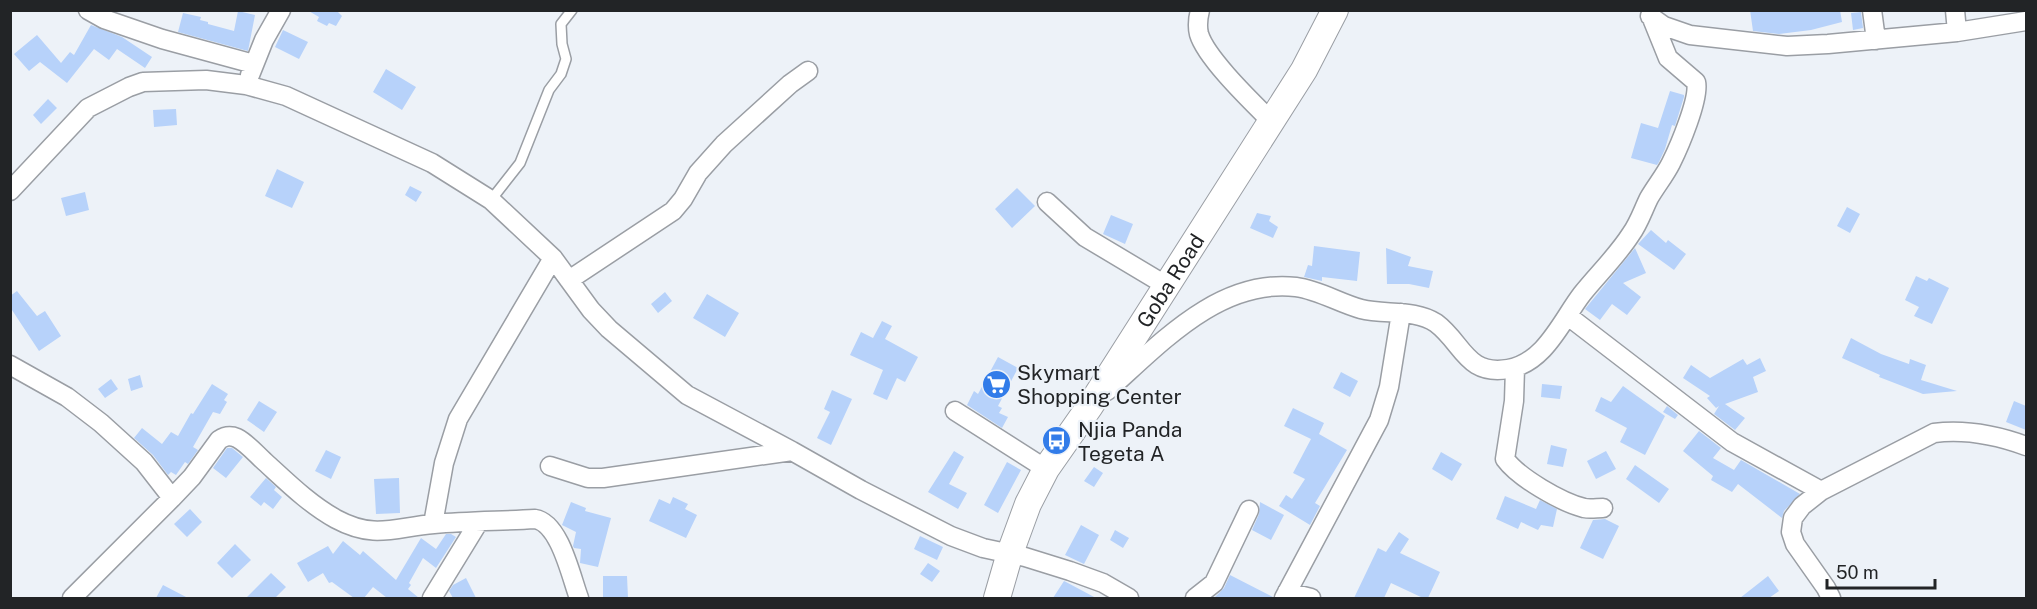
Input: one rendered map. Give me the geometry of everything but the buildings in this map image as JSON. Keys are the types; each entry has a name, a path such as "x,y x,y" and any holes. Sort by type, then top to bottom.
{"main road":[{"name":"Goba Road","path":"1010,553 1028,504 1046,469 1090,406 1304,70 1335,10"},
{"path":"997,598 1010,553"}],"street":[{"path":"246,85 264,40 281,10"},
{"path":"1200,10 1198,25 1202,41 1239,90 1271,121"},
{"path":"1872,10 1876,40"},
{"path":"1955,10 1957,32"},
{"path":"91,11 162,39 254,64"},
{"path":"1648,13 1659,24 1690,35 1786,46 1957,32 2026,21"},
{"path":"1090,406 1192,318 1229,296 1281,287 1297,287 1359,308 1422,317 1442,328 1466,357 1482,368 1489,370 1515,368 1528,361 1543,348 1568,316 1580,296 1635,229 1648,199 1671,163 1697,92 1697,85 1693,78 1668,58 1648,13"},
{"path":"570,280 673,211 698,173 724,144 790,84 808,71"},
{"path":"10,191 88,108 116,92 143,82 206,80 246,85 285,96 432,163 491,200 554,258 591,310 609,329 673,385 701,403 951,536 982,548 1010,553 1103,583 1124,597"},
{"path":"1047,202 1085,237 1167,286"},
{"path":"433,524 444,463 458,419 554,258"},
{"path":"1311,598 1285,596 1379,420 1389,387 1401,313"},
{"path":"1568,316 1732,442 1821,491"},
{"path":"10,365 67,397 101,423 144,462 172,498"},
{"path":"1515,368 1515,401 1505,459 1513,469 1557,496 1584,508 1603,508"},
{"path":"956,411 1046,469"},
{"path":"1831,598 1795,544 1791,532 1793,518 1802,506 1821,491 1934,433 1954,430 1976,433 2026,446"},
{"path":"72,598 192,477 219,440 228,436 237,438 306,499 350,525 364,530 383,532 433,524 535,519 544,521 559,542 579,598"},
{"path":"550,466 588,478 603,478 792,451"},
{"path":"1195,598 1218,576 1249,510"},
{"path":"432,598 478,523"}],"lane":[{"path":"491,200 520,164 549,90 561,74 566,59 562,44 561,24 572,10"}],"place":[{"name":"Skymart Shopping Center","path":"996,384"},
{"name":"Njia Panda Tegeta A","path":"1057,441"}]}
